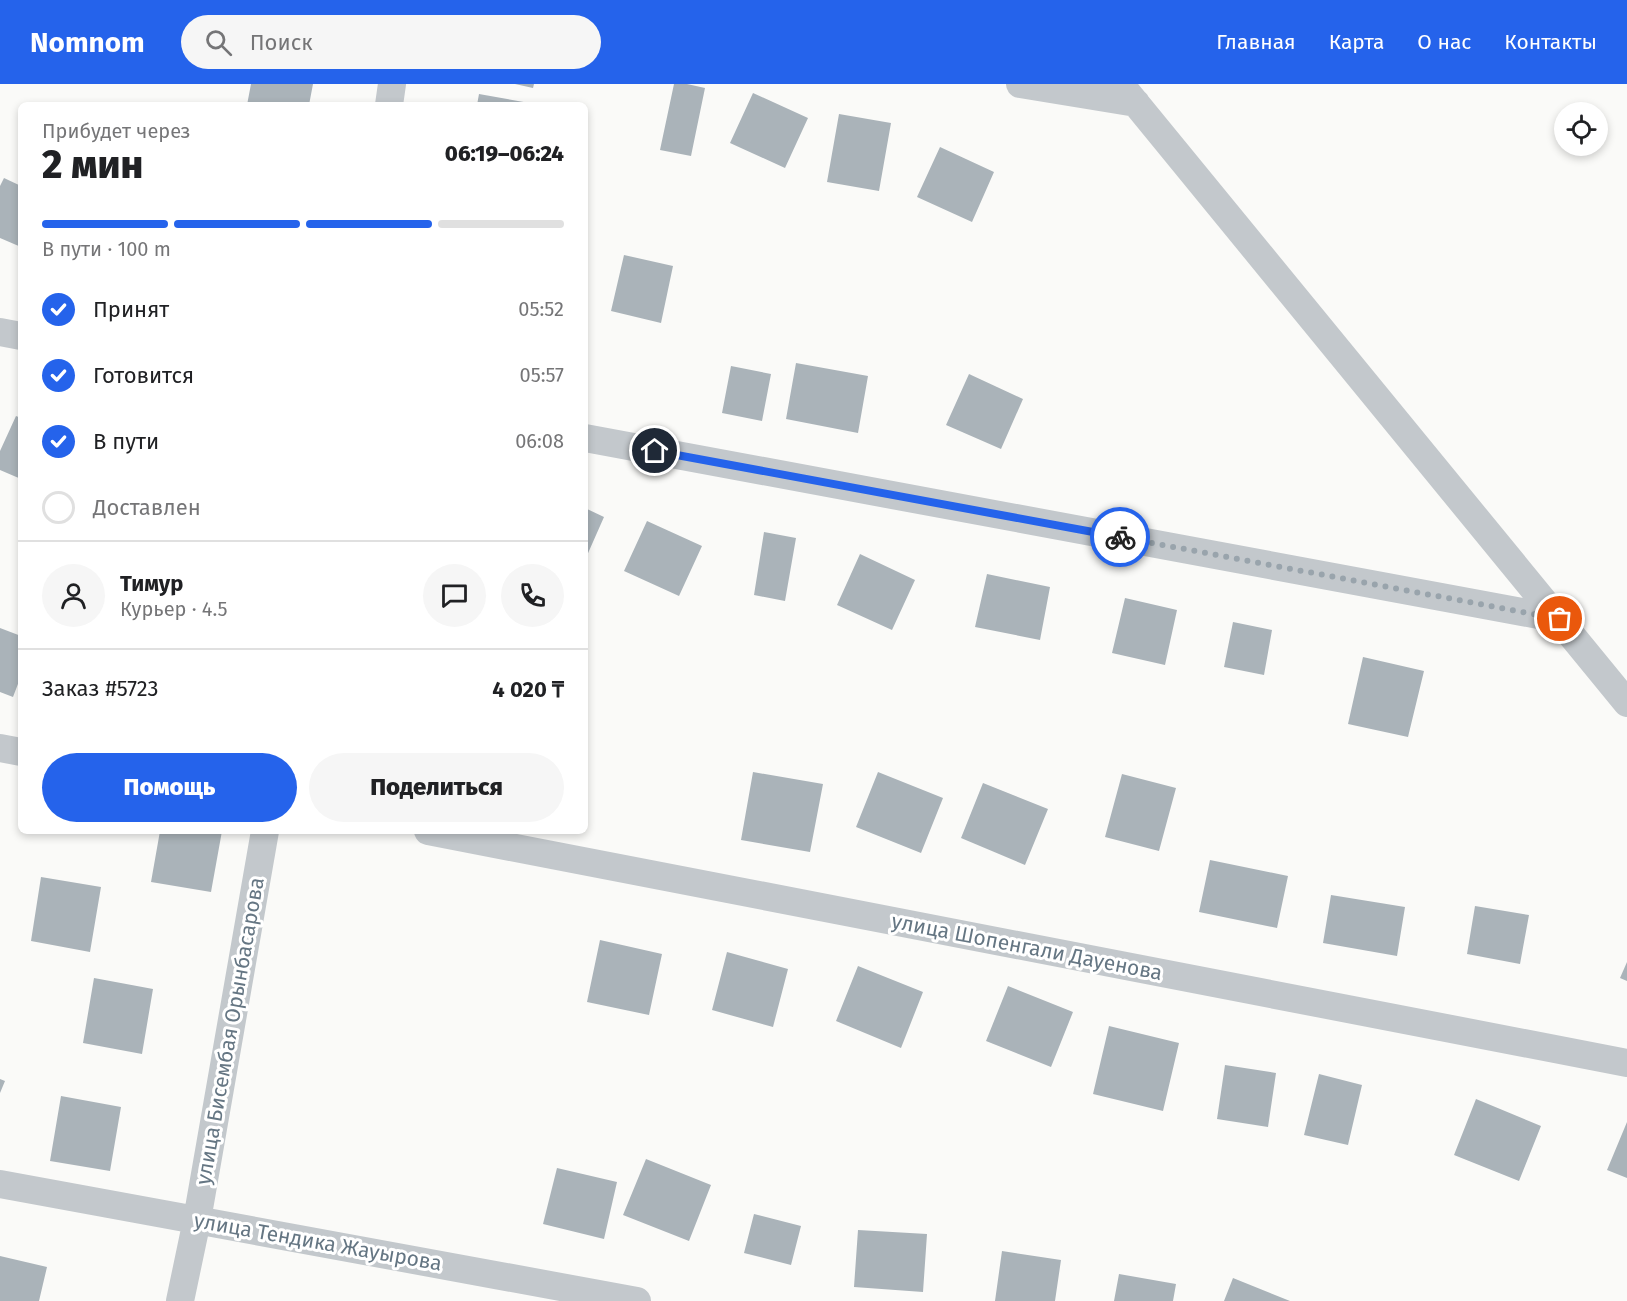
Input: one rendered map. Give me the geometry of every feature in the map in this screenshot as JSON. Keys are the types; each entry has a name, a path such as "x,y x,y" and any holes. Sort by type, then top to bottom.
{"street":[{"path":"389,102 392,84"},
{"path":"1020,84 1128,94 1627,703"},
{"path":"0,332 18,335"},
{"path":"588,439 1560,619"},
{"path":"0,748 18,751"},
{"name":"улица Бисембая Орынбасарова","path":"180,1301 197,1220 263,834"},
{"name":"улица Шопенгали Дауенова","path":"444,834 1627,1063"},
{"name":"улица Тендика Жауырова","path":"0,1184 637,1301"}],"building":[{"path":"251,84 313,84 310,102 248,102"},
{"path":"515,84 534,84 533,88"},
{"path":"674,84 705,88 691,156 660,150"},
{"path":"753,93 808,118 785,168 730,143"},
{"path":"479,94 524,102 478,102"},
{"path":"839,114 891,123 879,191 827,182"},
{"path":"940,147 994,172 972,222 917,197"},
{"path":"4,178 18,185 18,246 0,238 0,186"},
{"path":"624,255 673,266 661,323 611,311"},
{"path":"796,363 868,376 858,433 786,419"},
{"path":"731,366 771,374 762,421 722,413"},
{"path":"969,374 1023,399 1001,449 946,425"},
{"path":"16,416 18,417 18,478 0,470 0,451"},
{"path":"588,509 604,517 588,553"},
{"path":"647,521 702,546 679,596 624,571"},
{"path":"764,532 796,538 785,601 754,595"},
{"path":"860,554 915,580 892,630 837,605"},
{"path":"987,574 1050,587 1040,640 975,627"},
{"path":"1125,598 1177,610 1165,665 1112,653"},
{"path":"1233,622 1272,630 1264,675 1224,667"},
{"path":"0,628 18,635 18,684 13,697 0,692"},
{"path":"1363,657 1424,671 1408,737 1348,724"},
{"path":"753,772 823,784 810,852 741,840"},
{"path":"878,772 943,798 921,853 856,827"},
{"path":"1122,774 1176,788 1159,851 1105,837"},
{"path":"983,783 1048,809 1025,865 961,838"},
{"path":"159,834 221,834 211,892 151,882"},
{"path":"1210,860 1288,876 1277,928 1199,912"},
{"path":"41,877 101,887 90,952 31,941"},
{"path":"1331,895 1405,907 1397,956 1323,943"},
{"path":"1475,906 1529,915 1520,964 1467,954"},
{"path":"600,940 662,954 649,1015 587,1002"},
{"path":"727,952 788,969 773,1027 712,1010"},
{"path":"1627,962 1627,981 1620,978"},
{"path":"858,966 923,992 901,1048 836,1021"},
{"path":"94,978 153,989 142,1054 83,1043"},
{"path":"1008,986 1073,1012 1051,1067 986,1041"},
{"path":"1109,1026 1179,1043 1163,1111 1093,1094"},
{"path":"1225,1065 1276,1073 1268,1127 1217,1119"},
{"path":"1319,1074 1362,1085 1348,1145 1304,1135"},
{"path":"0,1079 5,1081 0,1093"},
{"path":"61,1096 121,1107 110,1171 50,1161"},
{"path":"1476,1099 1541,1126 1519,1181 1454,1155"},
{"path":"1627,1122 1627,1178 1607,1170"},
{"path":"646,1159 711,1185 689,1241 623,1215"},
{"path":"557,1168 617,1182 604,1239 543,1224"},
{"path":"754,1214 801,1226 791,1265 744,1253"},
{"path":"858,1230 927,1234 923,1292 854,1287"},
{"path":"1002,1251 1061,1260 1055,1301 995,1301"},
{"path":"0,1256 47,1267 39,1301 0,1301"},
{"path":"1119,1274 1176,1284 1173,1301 1114,1301"},
{"path":"1233,1278 1290,1301 1224,1301"}],"way so far":[{"path":"1120,537 1560,619"}],"route":[{"path":"655,451 1120,537"}]}
